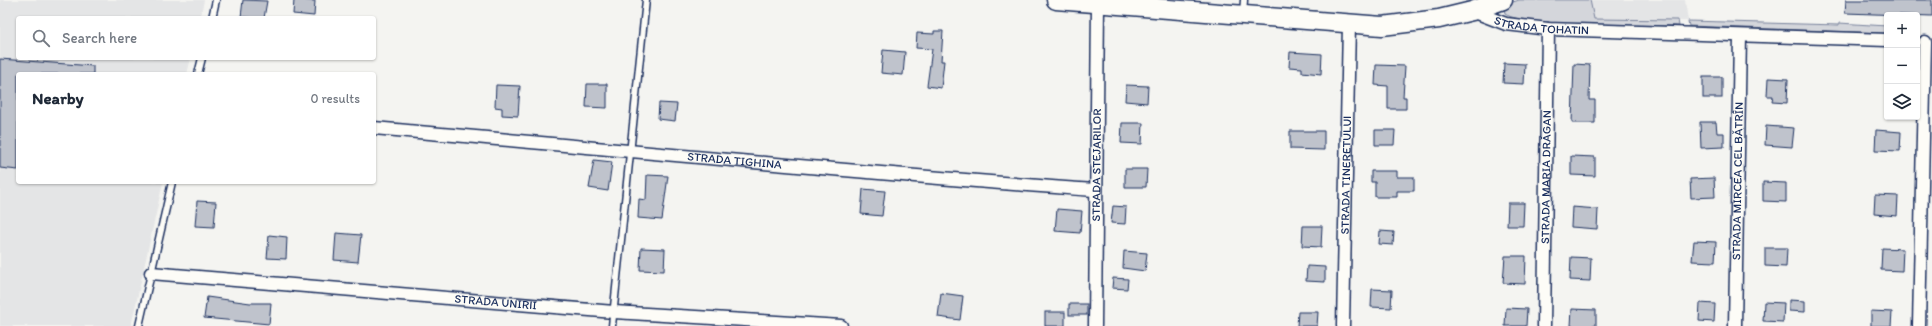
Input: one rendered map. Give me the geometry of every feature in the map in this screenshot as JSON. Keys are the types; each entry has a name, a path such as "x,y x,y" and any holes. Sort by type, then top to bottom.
{"street":[{"path":"1056,0 1098,4 1243,8 1349,24 1382,26 1410,24 1439,19 1472,11 1503,0"},
{"name":"STRADA STEJARILOR","path":"1095,326 1098,4"},
{"name":"STRADA TOHATIN","path":"1472,11 1506,24 1548,29 1884,40"},
{"name":"STRADA TINERETULUI","path":"1343,326 1349,24"},
{"name":"STRADA MARIA DRĂGAN","path":"1544,326 1548,29"},
{"name":"STRADA MIRCEA CEL BĂTRÎN","path":"1735,326 1740,36"},
{"path":"1919,326 1925,42"},
{"name":"STRADA TIGHINA","path":"376,128 851,171 1096,190"},
{"name":"STRADA UNIRII","path":"151,273 614,312 841,326"}],"lane":[{"path":"212,16 216,0"},
{"path":"612,326 629,150 646,0"},
{"path":"198,72 202,60"},
{"path":"139,326 172,184"}],"shaded area":[{"path":"0,0 204,0 200,16 16,16 16,60 190,60 188,72 16,72 16,184 163,184 131,326 0,326"},
{"path":"1519,0 1590,0 1594,19 1678,20 1679,26 1561,24 1537,22 1505,14 1504,8 1507,4"},
{"path":"1590,0 1685,0 1688,21 1594,19"},
{"path":"1688,21 1839,25 1839,23 1884,26 1884,33 1689,26"}],"building":[{"path":"243,0 267,1 264,16 241,16"},
{"path":"294,0 315,1 314,16 293,14"},
{"path":"1846,0 1932,0 1932,16 1920,16 1920,12 1884,12 1884,14 1845,13"},
{"path":"934,31 943,31 941,61 944,61 941,88 927,86 932,49 916,48 917,33 934,34"},
{"path":"883,50 905,52 903,75 881,73"},
{"path":"1290,52 1322,54 1321,74 1302,72 1302,68 1289,67"},
{"path":"0,59 93,66 93,72 16,72 16,170 0,168"},
{"path":"1504,63 1525,64 1524,84 1503,83"},
{"path":"1574,64 1590,65 1589,100 1595,100 1595,123 1572,123"},
{"path":"1376,65 1405,66 1403,97 1406,97 1406,109 1388,109 1388,86 1375,85"},
{"path":"1703,77 1722,77 1722,98 1703,98"},
{"path":"1768,78 1788,79 1787,103 1772,102 1773,96 1767,96"},
{"path":"587,84 607,84 607,108 586,107"},
{"path":"496,85 520,86 518,116 502,115 502,108 495,107"},
{"path":"1126,85 1148,86 1147,103 1125,101"},
{"path":"659,103 677,104 675,121 658,119"},
{"path":"1700,122 1716,122 1717,133 1724,133 1724,147 1701,148"},
{"path":"1122,123 1143,123 1142,144 1121,143"},
{"path":"1766,126 1794,128 1792,147 1765,145"},
{"path":"1375,130 1395,130 1394,145 1375,145"},
{"path":"1876,130 1901,132 1900,151 1875,150"},
{"path":"1290,131 1324,131 1324,150 1290,149"},
{"path":"1571,156 1595,157 1595,176 1571,175"},
{"path":"594,160 612,162 608,191 589,188"},
{"path":"1125,169 1147,169 1146,187 1125,187"},
{"path":"1371,171 1397,171 1397,177 1414,177 1414,191 1397,191 1397,197 1375,197 1375,182 1371,182"},
{"path":"647,175 668,176 662,220 638,218 639,199 646,200"},
{"path":"1714,178 1715,197 1691,198 1690,179"},
{"path":"1763,182 1786,183 1786,202 1763,201"},
{"path":"863,189 885,191 882,216 861,214"},
{"path":"1875,195 1898,196 1897,216 1874,214"},
{"path":"197,201 216,202 214,227 195,226"},
{"path":"1508,203 1524,203 1523,226 1507,226"},
{"path":"1113,206 1126,207 1125,224 1111,223"},
{"path":"1572,207 1598,209 1597,229 1571,227"},
{"path":"1057,209 1082,211 1080,233 1055,231"},
{"path":"1303,226 1322,226 1321,247 1302,246"},
{"path":"1380,231 1394,232 1393,245 1379,244"},
{"path":"336,233 361,235 358,262 334,260"},
{"path":"269,235 287,237 286,259 267,258"},
{"path":"1694,241 1716,242 1715,262 1692,261"},
{"path":"641,248 665,249 664,271 640,270"},
{"path":"1765,248 1787,248 1786,267 1765,266"},
{"path":"1882,248 1903,249 1902,271 1881,270"},
{"path":"1124,251 1147,253 1145,271 1123,268"},
{"path":"1505,256 1526,256 1525,284 1503,283"},
{"path":"1571,257 1591,258 1590,281 1570,280"},
{"path":"1307,266 1325,267 1325,282 1306,281"},
{"path":"1113,278 1128,279 1127,289 1112,288"},
{"path":"1372,289 1392,290 1391,308 1371,307"},
{"path":"941,293 963,296 960,320 938,317"},
{"path":"207,297 250,303 271,303 269,324 204,318"},
{"path":"1789,300 1805,301 1805,312 1789,311"},
{"path":"1764,302 1784,303 1783,322 1763,321"},
{"path":"1700,303 1715,304 1714,322 1699,321"},
{"path":"1069,304 1087,304 1087,315 1069,315"},
{"path":"1506,308 1527,309 1526,326 1505,326"},
{"path":"1572,309 1596,310 1596,326 1571,326"},
{"path":"1871,311 1892,312 1891,326 1871,326"},
{"path":"1045,312 1065,312 1065,326 1045,326"},
{"path":"1298,312 1318,312 1317,326 1297,326"}]}
